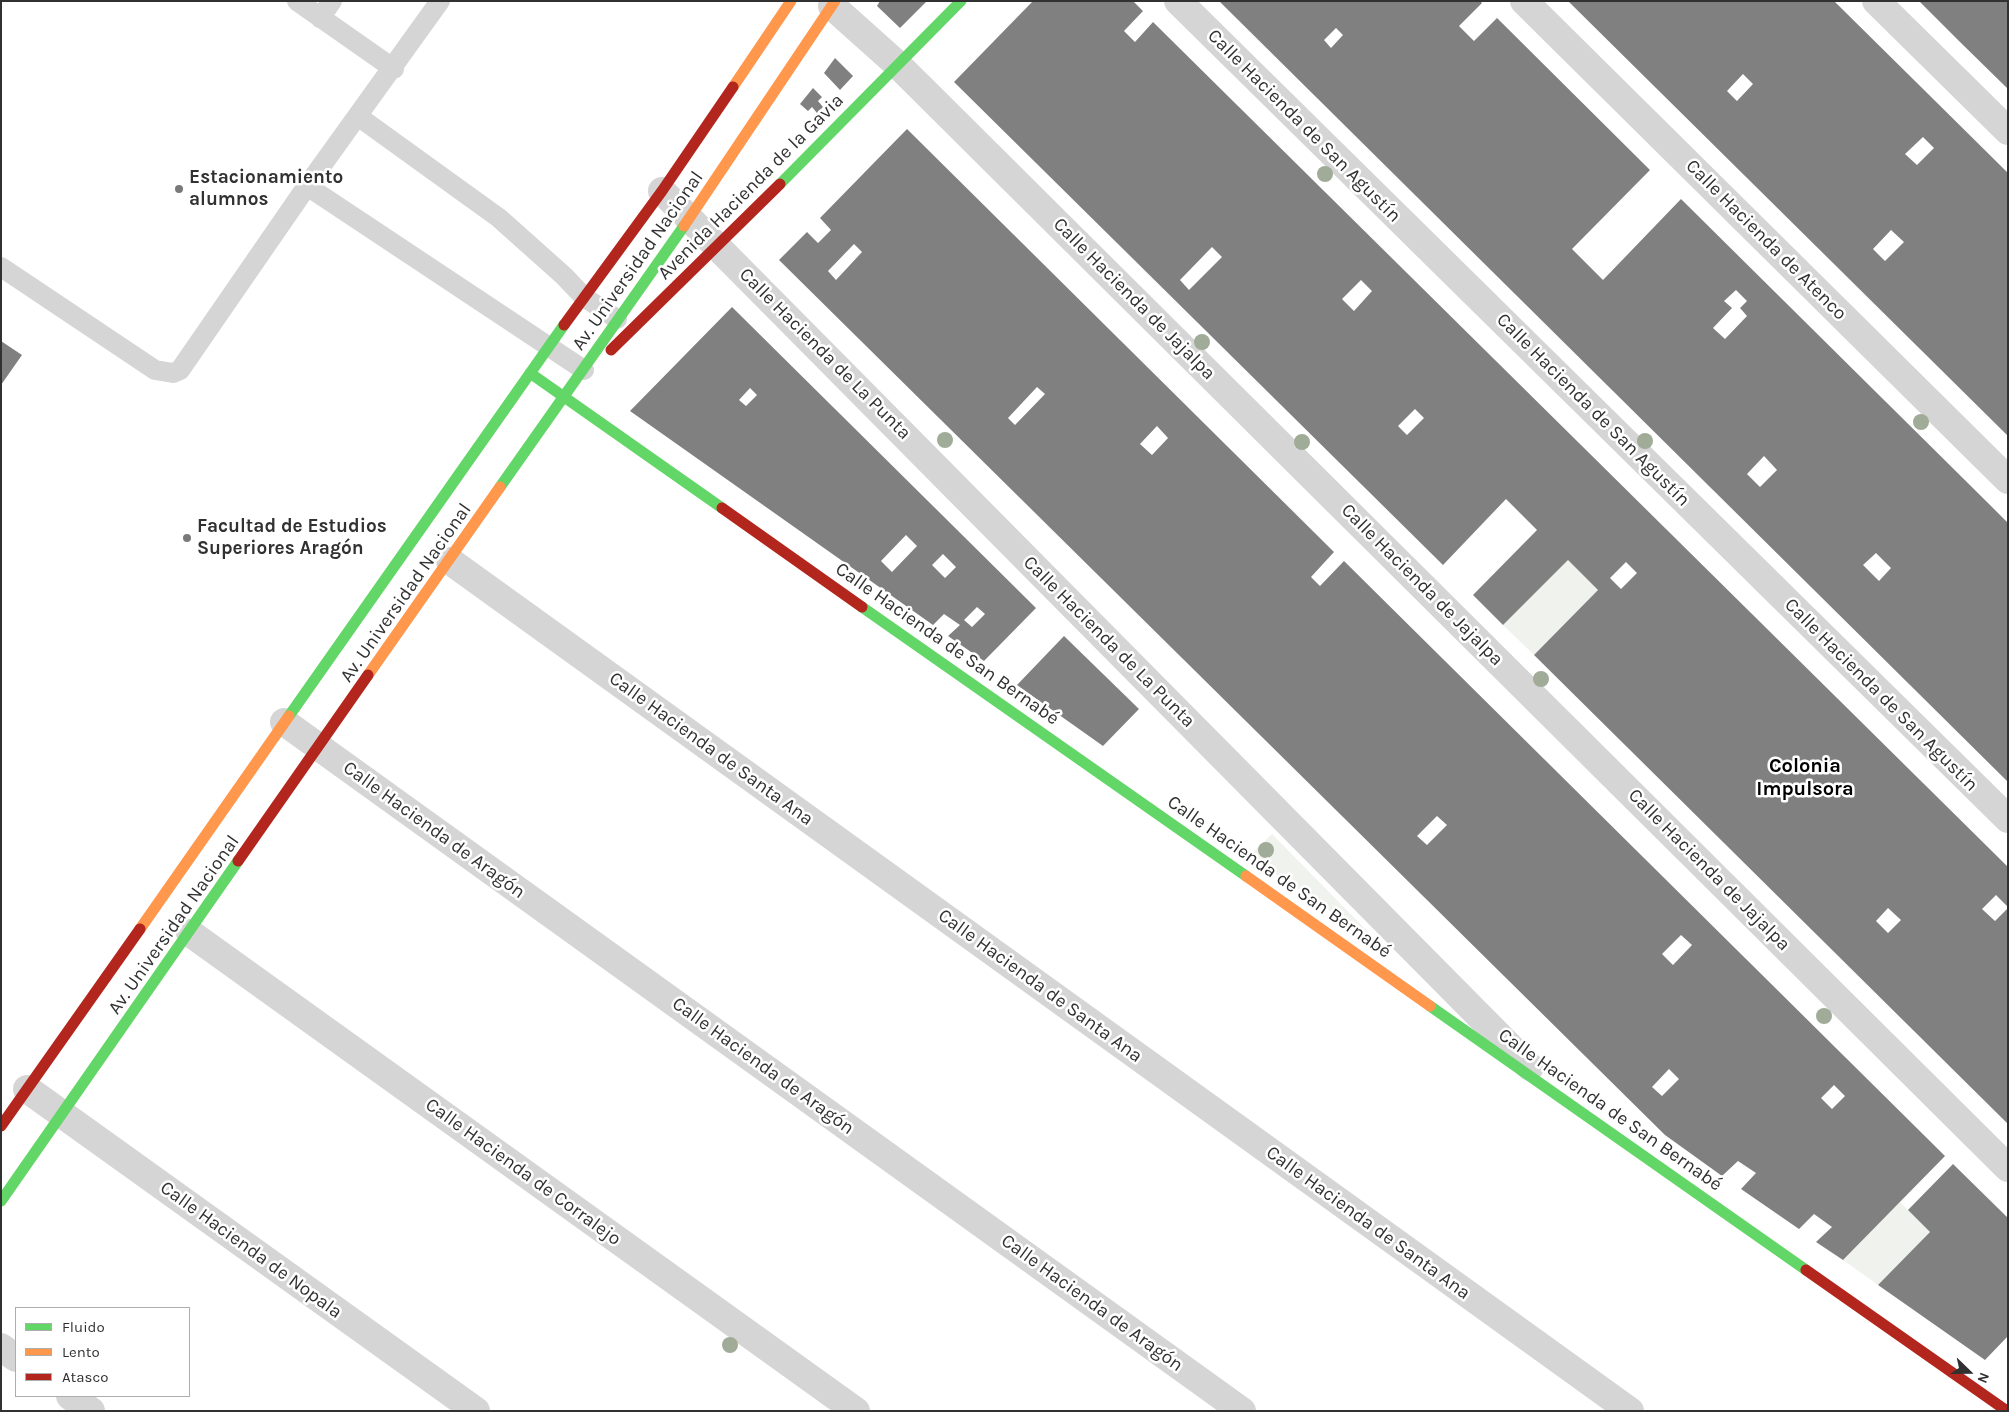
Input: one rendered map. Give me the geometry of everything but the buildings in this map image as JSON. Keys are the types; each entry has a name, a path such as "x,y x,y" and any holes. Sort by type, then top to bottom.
{"street":[{"name":"Av. Universidad Nacional","path":"1,1126 548,347 662,191 791,1"},
{"name":"Avenida Hacienda de la Gavia","path":"563,396 718,246 961,1"},
{"name":"Calle Hacienda de San Agustín","path":"1178,1 2008,819"},
{"name":"Calle Hacienda de Atenco","path":"1524,1 2008,480"},
{"path":"1876,1 2008,131"},
{"name":"Av. Universidad Nacional","path":"1,1201 450,561 563,396 584,370 690,218 833,3"},
{"name":"Calle Hacienda de Jajalpa","path":"833,3 898,65 2008,1168"},
{"name":"Calle Hacienda de La Punta","path":"662,191 1556,1093"},
{"name":"Calle Hacienda de San Bernabé","path":"530,373 2008,1411"},
{"name":"Calle Hacienda de Santa Ana","path":"450,561 1630,1411"},
{"name":"Calle Hacienda de Aragón","path":"284,722 1242,1411"},
{"name":"Calle Hacienda de Corralejo","path":"190,933 856,1411"},
{"name":"Calle Hacienda de Nopala","path":"27,1090 476,1411"},
{"path":"1,1347 15,1357"},
{"path":"71,1397 90,1411"}],"lane":[{"path":"297,1 394,69"},
{"path":"320,18 332,1"},
{"path":"1,267 155,370 173,373 186,363 307,186 394,69 440,1"},
{"path":"359,116 499,218 564,276 584,297 618,319"},
{"path":"307,186 584,370"}],"shaded area":[{"path":"1568,560 1598,590 1534,655 1503,625"},
{"path":"1272,834 1382,946 1249,856"},
{"path":"1900,1202 1930,1232 1878,1285 1843,1260"}],"traffic: fast":[{"path":"780,184 961,1"},
{"path":"500,487 684,226"},
{"path":"289,716 564,325"},
{"path":"530,373 722,508"},
{"path":"862,607 1246,876"},
{"path":"1,1201 238,861"},
{"path":"1430,1006 1806,1270"}],"traffic: slow":[{"path":"733,87 791,1"},
{"path":"684,226 835,1"},
{"path":"368,675 500,487"},
{"path":"140,929 289,716"},
{"path":"1246,876 1430,1006"}],"traffic: jam":[{"path":"564,325 662,191 733,87"},
{"path":"611,350 780,184"},
{"path":"722,508 862,607"},
{"path":"238,861 368,675"},
{"path":"1,1126 140,929"},
{"path":"1806,1270 2007,1411"}],"place":[{"name":"Estacionamiento alumnos","path":"179,189"},
{"name":"Facultad de Estudios Superiores Aragón","path":"187,538"}],"district":[{"name":"Colonia Impulsora","path":"1805,778"}]}
